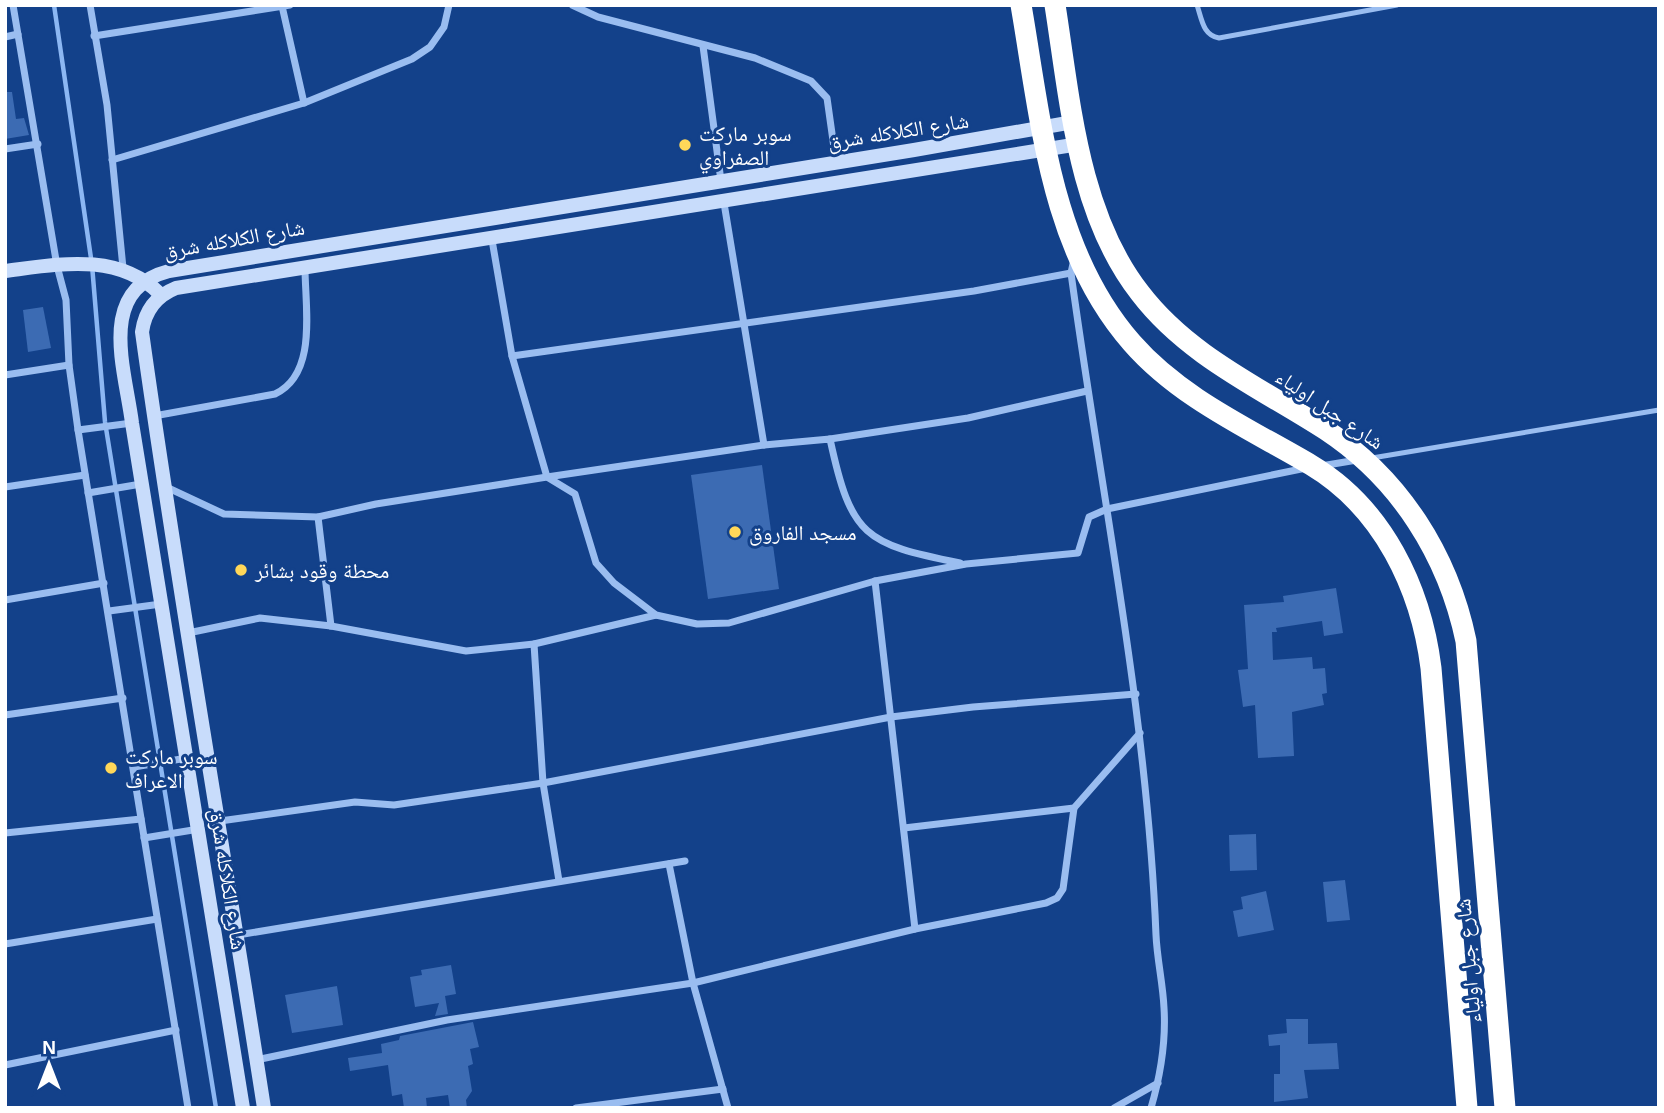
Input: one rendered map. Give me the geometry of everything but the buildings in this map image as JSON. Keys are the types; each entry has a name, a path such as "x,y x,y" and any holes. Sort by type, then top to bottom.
{"highway":[{"name":"شارع جبل اولياء","path":"1021,5 1047,150 1073,264 1133,345 1162,372 1206,404 1314,467 1349,494 1372,520 1408,578 1424,623 1440,763 1466,1108"},
{"name":"شارع جبل اولياء","path":"1055,5 1073,122 1094,199 1118,258 1139,292 1185,341 1239,378 1326,430 1365,459 1391,485 1426,537 1451,584 1461,618 1480,792 1505,1108"}],"street":[{"path":"13,5 65,300 69,366 78,430 188,1108"},
{"path":"90,5 112,160 123,268"},
{"path":"112,160 304,103 412,59 430,47 444,27 449,5"},
{"path":"572,5 598,18 755,58 811,81 827,98 836,162"},
{"path":"94,36 286,6 304,103"},
{"path":"5,37 18,34"},
{"path":"703,46 721,181"},
{"name":"شارع الكلاكله شرق","path":"243,1108 132,423 120,322 126,299 145,279 169,271 1073,122"},
{"path":"5,149 38,144"},
{"name":"شارع الكلاكله شرق","path":"264,1108 220,821 163,486 142,332 148,310 160,295 176,288 492,240 1079,144"},
{"path":"724,203 764,445"},
{"path":"492,240 512,356 547,477 575,494 596,563 614,583 656,615 697,624 729,623 875,581 966,564 1078,553 1089,517 1108,509 1365,459"},
{"path":"512,356 974,291 1073,264 1087,391 1108,509 1141,732 1156,941 1164,1010 1158,1083 1151,1108"},
{"path":"5,271 57,266 123,268 145,279 160,295"},
{"path":"153,416 238,401 286,388 298,372 305,351 305,268"},
{"path":"5,375 69,366"},
{"path":"163,486 224,514 318,517 376,503 764,445 830,439 968,418 1087,391"},
{"path":"78,430 132,423"},
{"path":"830,439 847,503 863,530 879,541 907,552 966,564"},
{"path":"5,487 85,475"},
{"path":"88,493 141,484"},
{"path":"318,517 331,626"},
{"path":"875,581 915,929"},
{"path":"5,600 104,583"},
{"path":"109,611 161,604"},
{"path":"188,633 260,618 331,626 466,650 534,644 656,615"},
{"path":"534,644 543,783 559,881"},
{"path":"220,821 355,802 394,805 543,783 891,717 973,707 1136,694"},
{"path":"5,715 123,698"},
{"path":"256,1060 447,1020 693,983 915,929 1046,903 1056,898 1063,889 1074,808 1141,732"},
{"path":"134,767 187,758"},
{"path":"904,828 1074,808"},
{"path":"5,834 141,819"},
{"path":"144,838 199,829"},
{"path":"238,934 685,861"},
{"path":"668,864 693,983 728,1108"},
{"path":"5,944 157,919"},
{"path":"5,1065 176,1030"},
{"path":"1114,1108 1158,1083"},
{"path":"576,1108 723,1089"}],"lane":[{"path":"1198,5 1205,30 1211,37 1219,38 1397,5"},
{"path":"1365,459 1659,410"}],"waterway":[{"path":"54,5 92,265 105,422 216,1108"}],"place":[{"name":"سوبر ماركت الصفراوي","path":"685,145"},
{"name":"مسجد الفاروق","path":"735,532"},
{"name":"محطة وقود بشائر","path":"241,570"},
{"name":"سوبر ماركت الاعراف","path":"111,768"}]}
